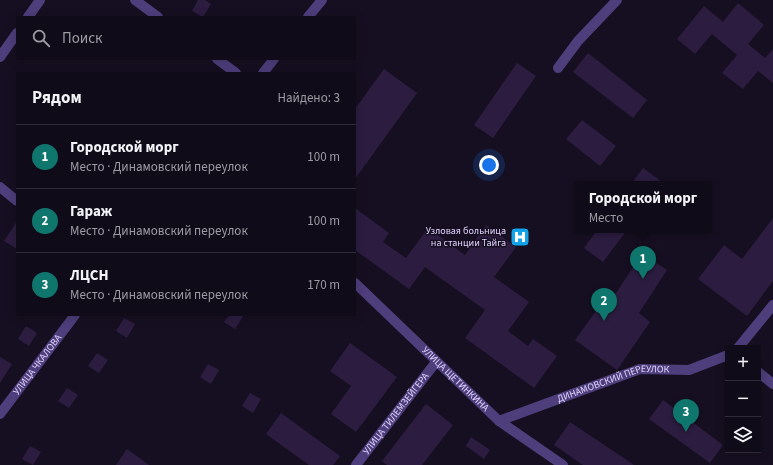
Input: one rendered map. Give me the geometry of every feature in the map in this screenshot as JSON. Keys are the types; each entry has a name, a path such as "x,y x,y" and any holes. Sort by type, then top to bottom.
{"street":[{"path":"29,16 40,0"},
{"path":"135,0 157,16"},
{"path":"309,16 322,0"},
{"path":"558,68 578,41 617,0"},
{"path":"0,57 16,34"},
{"path":"218,60 235,72"},
{"path":"264,72 273,60"},
{"path":"0,187 16,200"},
{"name":"УЛИЦА ЩЕТИНКИНА","path":"356,284 436,362 500,421 563,465"},
{"path":"740,345 773,305"},
{"name":"УЛИЦА ЧКАЛОВА","path":"0,414 73,316"},
{"name":"ДИНАМОВСКИЙ ПЕРЕУЛОК","path":"500,421 640,369 689,370 725,356"},
{"name":"УЛИЦА ТИЛЕМЗЕЙГЕРА","path":"356,465 436,362"},
{"path":"761,374 773,384"}],"building":[{"path":"198,0 205,0 211,4 204,16 192,11"},
{"path":"738,3 764,25 748,44 765,58 773,49 773,83 758,71 743,89 722,73 737,55 712,34 695,54 677,39 704,6 723,22"},
{"path":"588,53 647,100 633,118 573,72"},
{"path":"517,63 536,76 493,138 474,125"},
{"path":"384,69 417,93 356,178 356,108"},
{"path":"582,120 616,146 600,166 566,139"},
{"path":"643,168 661,181 633,181"},
{"name":"Узловая больница на станции Тайга","path":"356,209 389,233 383,242 406,258 428,228 465,255 486,225 516,247 494,277 529,302 508,331 528,346 533,339 557,356 534,388 465,338 485,310 425,267 409,289 356,251"},
{"path":"773,218 773,281 747,316 698,279 724,245 742,259"},
{"path":"16,223 16,248 4,241"},
{"path":"595,233 625,233 603,262 584,248"},
{"path":"642,254 667,270 639,313 650,322 617,370 575,340 609,293 614,296"},
{"path":"228,316 243,316 235,329 224,322"},
{"path":"124,318 135,324 127,338 116,331"},
{"path":"26,326 37,333 29,346 18,339"},
{"path":"350,343 397,377 356,432 331,414 351,386 330,371"},
{"path":"97,353 108,360 99,373 88,366"},
{"path":"0,357 12,364 0,383"},
{"path":"208,364 219,370 211,384 200,377"},
{"path":"67,388 78,395 69,408 58,401"},
{"path":"250,393 261,399 253,413 242,406"},
{"path":"663,400 723,445 710,463 649,419"},
{"path":"426,404 453,425 422,465 387,465 382,461"},
{"path":"281,413 340,456 333,465 309,465 266,434"},
{"path":"570,422 634,465 583,465 554,445"},
{"path":"471,437 490,450 484,459 466,446"},
{"path":"30,446 41,452 33,465 22,459"},
{"path":"127,449 149,465 116,465"}],"place":[{"name":"Узловая больница на станции Тайга","path":"520,237"},
{"name":"Городской морг","path":"643,279"},
{"name":"Гараж","path":"604,321"},
{"name":"ЛЦСН","path":"686,432"}]}
